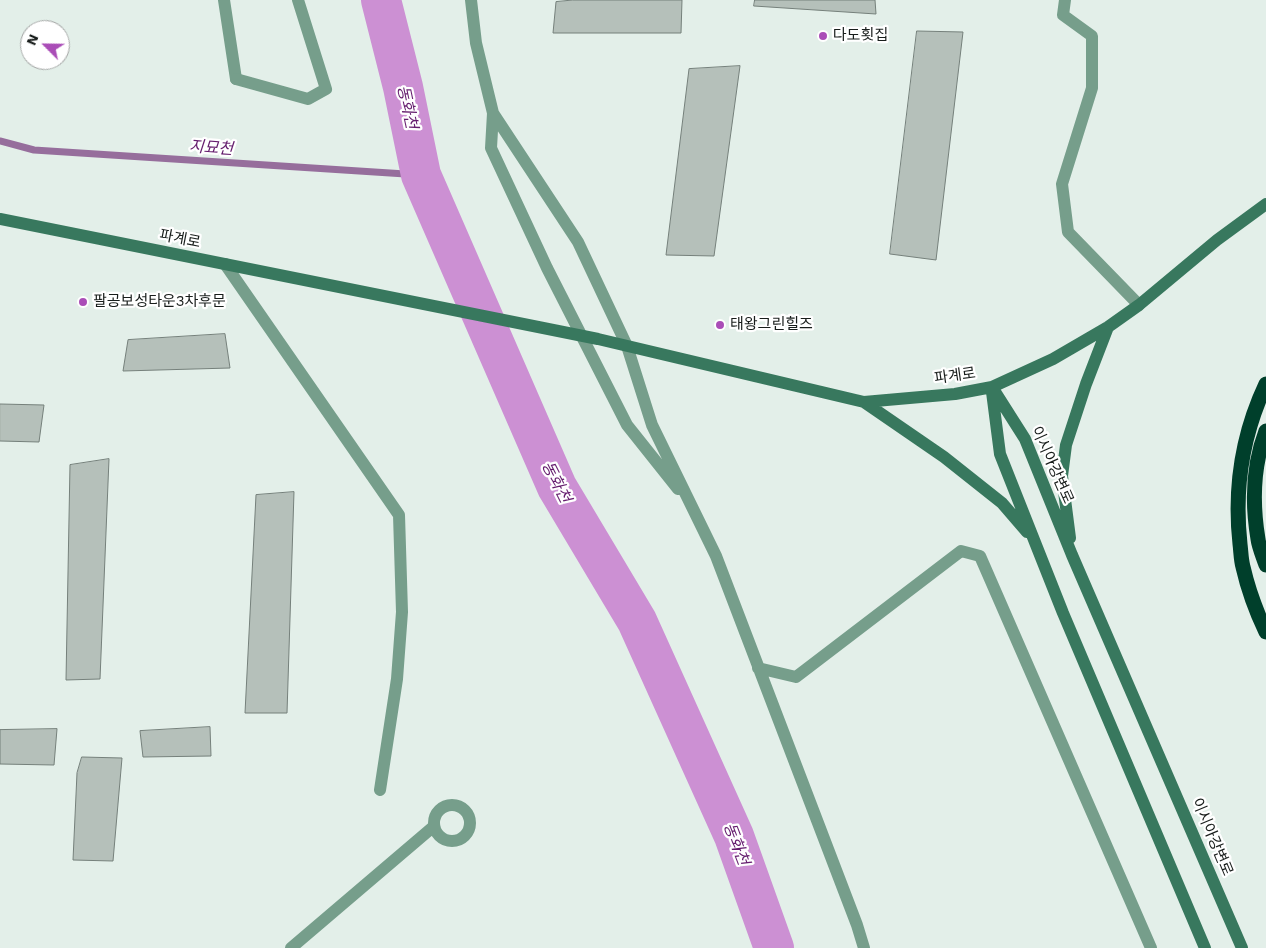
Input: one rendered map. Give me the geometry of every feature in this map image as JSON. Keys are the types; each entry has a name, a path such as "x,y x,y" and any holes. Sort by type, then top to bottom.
{"highway":[{"path":"1266,384 1257,404 1243,450 1238,522 1243,567 1257,612 1266,632"},
{"path":"1266,430 1255,476 1255,509 1258,540 1266,565"}],"main road":[{"name":"파계로","path":"0,219 598,339 864,402 955,394 992,387 1053,359 1108,327 1139,305 1217,240 1266,204"},
{"path":"1072,555 1062,476 1066,445 1086,384 1108,327"},
{"path":"992,387 1000,454 1033,539 1205,948"},
{"name":"이시아강변로","path":"992,387 1025,439 1072,555 1242,948"},
{"path":"864,402 944,457 1002,503 1033,539"}],"street":[{"path":"224,0 236,79 308,99 326,89 298,0"},
{"path":"471,0 476,43 492,114 491,148 547,268 627,425 692,508"},
{"path":"1065,0 1063,15 1092,36 1092,88 1062,184 1068,232 1139,305"},
{"path":"492,114 578,242 626,346 652,425 716,556 857,925 864,948"},
{"path":"225,264 399,515 402,612 397,679 380,790"},
{"path":"758,668 796,677 961,551 980,556 1151,948"},
{"path":"291,948 433,827"}],"building":[{"path":"573,0 682,0 681,33 553,33 556,2"},
{"path":"755,0 875,0 876,14 754,6"},
{"path":"917,31 963,32 936,260 890,254"},
{"path":"740,66 714,256 666,255 689,69"},
{"path":"225,334 230,368 123,371 128,340"},
{"path":"0,404 44,405 39,442 0,441"},
{"path":"109,459 100,679 66,680 70,465"},
{"path":"294,492 287,713 245,713 256,495"},
{"path":"210,727 211,756 143,757 140,731"},
{"path":"57,729 54,765 0,764 0,730"},
{"path":"82,757 122,758 113,861 73,860 77,773"}],"waterway":[{"name":"동화천","path":"381,0 403,87 421,175 557,487 637,621 734,836 774,948"},
{"name":"지묘천","path":"0,141 34,150 421,175"}],"place":[{"name":"다도횟집","path":"823,36"},
{"name":"팔공보성타운3차후문","path":"83,302"},
{"name":"태왕그린힐즈","path":"720,325"}]}
